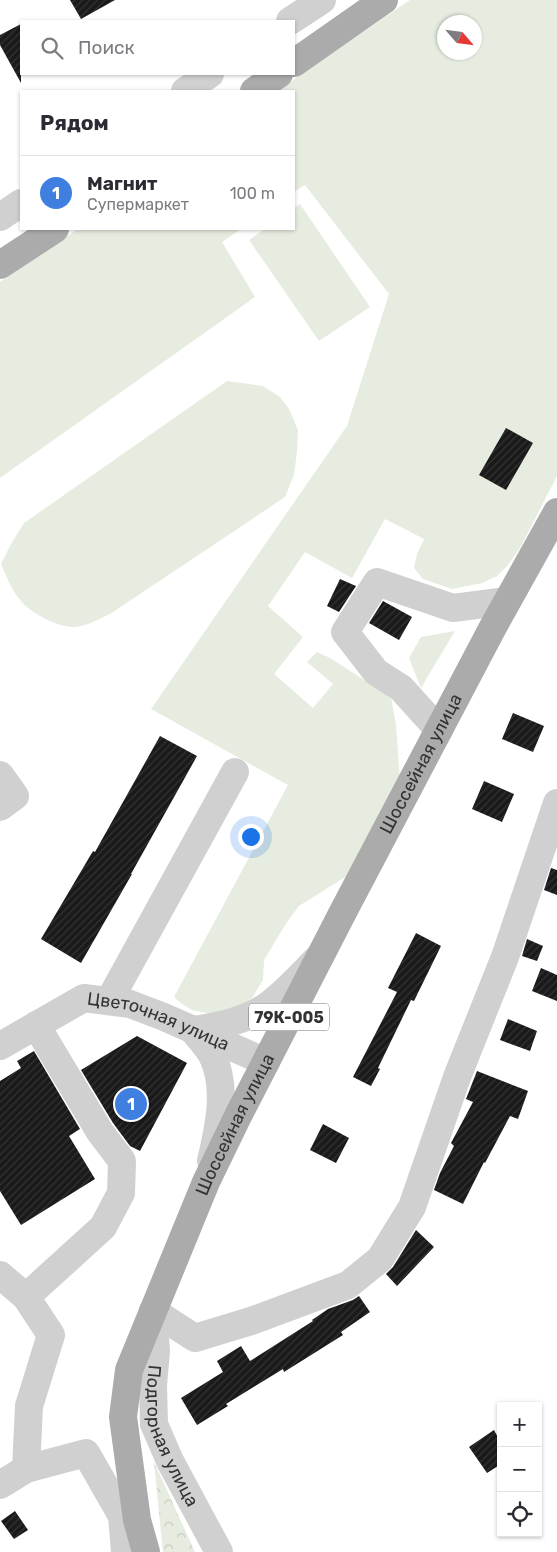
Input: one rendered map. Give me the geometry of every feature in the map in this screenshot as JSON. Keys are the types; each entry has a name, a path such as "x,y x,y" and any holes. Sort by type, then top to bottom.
{"main road":[{"path":"295,62 384,0"},
{"path":"255,90 278,75"},
{"path":"0,265 53,230"},
{"name":"Шоссейная улица","path":"146,1552 137,1520 123,1417 130,1370 153,1311 206,1182 266,1062 507,601 557,512"}],"street":[{"path":"292,20 322,0"},
{"path":"186,90 208,75"},
{"path":"0,217 20,204"},
{"path":"439,730 401,688 376,672 345,632 376,582 453,608 507,601"},
{"path":"109,1001 235,772"},
{"path":"0,775 15,796 0,807"},
{"path":"153,1311 195,1338 251,1321 348,1285 380,1259 412,1207 457,1077 505,957 557,803"},
{"path":"206,1182 218,1132 220,1076 211,1054 194,1030 221,1026 244,1018 267,1006 321,955"},
{"name":"Цветочная улица","path":"0,1046 84,998 130,1004 266,1062"},
{"path":"26,1297 103,1227 121,1193 122,1161 100,1132 36,1026"},
{"path":"0,1275 26,1297 51,1335 28,1406 26,1469"},
{"name":"Подгорная улица","path":"153,1311 156,1351 153,1385 154,1424 170,1461 219,1552"},
{"path":"0,1485 26,1469 86,1453 122,1516 124,1552"}],"green space":[{"path":"410,0 557,0 557,476 520,548 508,565 497,576 482,583 452,589 423,579 414,568 417,554 424,539 385,519 352,578 305,552 268,606 303,637 274,674 313,708 333,684 307,662 317,652 330,658 391,697 396,725 400,780 350,874 299,906 287,922 264,960 263,980 252,998 234,1010 219,1014 192,1010 174,997 288,785 151,709 347,426 389,294 305,185 295,191 295,90 278,90"},
{"path":"300,204 370,307 319,341 249,240 264,230 295,230 295,207"},
{"path":"77,230 240,230 222,242 255,297 0,478 0,282"},
{"path":"227,381 263,386 280,397 289,409 298,430 297,452 294,475 285,497 110,614 92,622 81,626 66,626 49,621 27,607 15,594 1,564 24,523"},
{"path":"455,631 421,688 409,658 421,637"},
{"path":"154,1462 195,1552 163,1552"}],"building":[{"path":"70,0 115,0 81,19"},
{"path":"20,25 21,83 0,45 0,35"},
{"path":"506,428 533,443 506,490 479,475"},
{"path":"340,579 356,586 339,612 327,606"},
{"path":"383,601 412,617 399,640 369,623"},
{"path":"513,713 544,726 533,752 502,739"},
{"path":"160,736 197,756 81,963 41,939 93,851 95,852"},
{"path":"484,781 514,794 502,822 472,809"},
{"path":"551,868 557,870 557,895 544,890"},
{"path":"416,933 441,946 414,1001 411,1000 371,1086 353,1077 397,992 388,988"},
{"path":"527,939 543,946 537,961 522,956"},
{"path":"541,968 557,975 557,1001 532,991"},
{"path":"508,1019 537,1031 530,1051 500,1040"},
{"path":"137,1036 187,1063 140,1151 130,1146 113,1123 81,1070"},
{"path":"34,1051 80,1129 69,1136 95,1179 21,1225 0,1191 0,1081 21,1068 17,1061"},
{"path":"477,1071 528,1091 518,1119 510,1116 463,1204 434,1190 440,1173 454,1146 451,1143 473,1102 466,1099"},
{"path":"323,1124 349,1138 336,1163 310,1150"},
{"path":"416,1230 434,1247 397,1286 386,1274 393,1267"},
{"path":"359,1296 370,1312 341,1332 343,1335 284,1372 283,1369 226,1404 228,1406 197,1425 181,1398 223,1372 217,1361 241,1346 250,1361 313,1321 328,1309"},
{"path":"494,1430 497,1436 497,1467 487,1473 469,1447"},
{"path":"15,1511 28,1530 14,1539 1,1521"}],"place":[{"name":"Магнит","path":"131,1104"}]}
